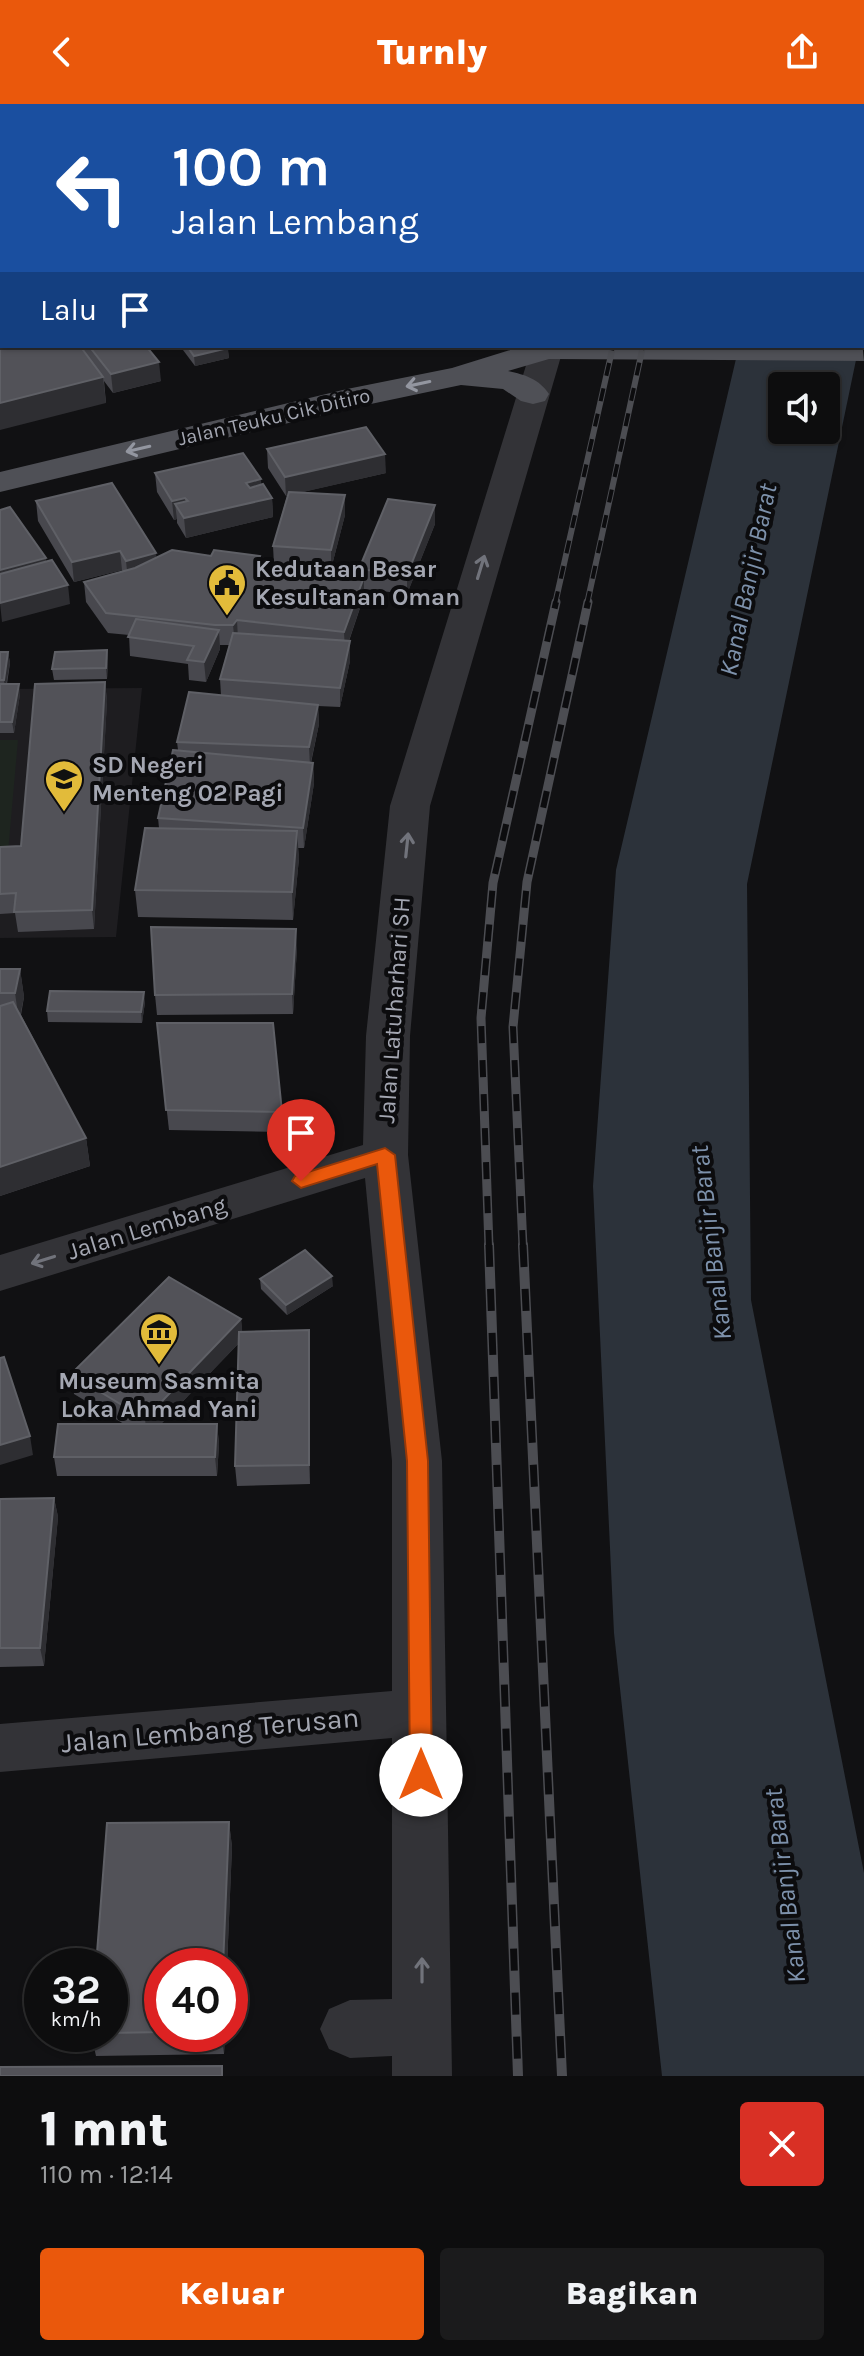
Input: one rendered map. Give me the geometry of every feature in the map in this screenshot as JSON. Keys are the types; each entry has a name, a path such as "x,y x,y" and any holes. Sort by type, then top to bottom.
{"main road":[{"name":"Jalan Teuku Cik Ditiro","path":"0,482 347,399 458,376 544,348"},
{"name":"Jalan Teuku Cik Ditiro","path":"608,348 864,351"},
{"path":"458,376 513,382 533,394"}],"street":[{"name":"Jalan Latuharhari SH","path":"422,2052 417,1461 385,1155 388,1036 410,806 547,348"},
{"name":"Jalan Lembang","path":"0,1273 385,1155"},
{"name":"Jalan Lembang Terusan","path":"0,1748 421,1712"},
{"path":"350,2029 422,2052"}],"shaded area":[{"name":"SD Negeri Menteng 02 Pagi","path":"142,688 116,937 0,938 0,689"},
{"path":"0,740 18,740 8,853 0,853"}],"water":[{"name":"Kanal Banjir Barat","path":"739,348 856,360 840,437 840,372 768,372 768,444 839,444 747,884 751,1300 864,1873 864,2076 662,2076 614,1633 593,1186 616,870"}],"building":[{"path":"0,348 81,348 103,377 0,403"},
{"path":"91,348 148,348 159,362 111,374"},
{"path":"188,348 228,348 194,356"},
{"path":"366,427 385,454 285,477 267,449"},
{"path":"243,453 261,479 246,483 250,488 263,484 272,498 184,518 175,504 188,501 185,498 172,501 155,473"},
{"path":"112,483 156,553 126,561 120,551 72,562 36,501"},
{"path":"289,492 345,495 331,550 273,546"},
{"path":"388,499 435,505 407,575 359,569"},
{"path":"10,507 46,558 0,570 0,510"},
{"name":"Kedutaan Besar Kesultanan Oman","path":"172,550 211,556 214,550 260,556 255,570 364,577 344,632 237,620 233,625 215,625 106,613 84,582 135,568"},
{"path":"52,560 68,585 0,603 0,574"},
{"path":"136,619 219,630 204,662 187,660 194,646 128,637"},
{"path":"233,633 350,641 340,688 220,679"},
{"path":"107,650 106,668 52,669 55,652"},
{"path":"0,652 8,652 4,680 0,680"},
{"path":"105,682 92,910 14,912 16,893 0,894 0,847 21,846 35,684"},
{"path":"0,684 19,684 12,722 0,722"},
{"path":"189,692 318,705 309,747 177,742"},
{"path":"173,750 313,763 303,828 158,818"},
{"path":"145,828 297,831 292,892 135,890"},
{"path":"151,927 296,929 292,994 155,995"},
{"path":"0,969 20,969 15,993 0,993"},
{"path":"50,991 144,992 141,1012 47,1011"},
{"path":"13,1002 86,1138 0,1167 0,1006"},
{"path":"157,1023 273,1023 282,1112 166,1110"},
{"path":"305,1250 332,1276 286,1305 260,1279"},
{"name":"Museum Sasmita Loka Ahmad Yani","path":"169,1277 241,1319 145,1419 71,1374"},
{"path":"309,1330 309,1465 235,1466 239,1332"},
{"path":"4,1357 30,1436 0,1445 0,1358"},
{"path":"58,1424 217,1424 215,1457 54,1457"},
{"path":"54,1498 40,1648 0,1648 0,1499"},
{"path":"229,1822 224,1948 144,1948 144,2032 128,2033 128,1948 97,1948 107,1823"},
{"path":"222,2066 222,2076 0,2076 0,2067"}],"railway":[{"path":"555,604 613,348"},
{"path":"587,604 643,348"},
{"path":"489,1247 481,1018 493,883 556,602"},
{"path":"523,1247 513,1027 527,882 588,602"},
{"path":"489,1245 518,2076"},
{"path":"523,1245 562,2076"}],"place":[{"name":"Kedutaan Besar Kesultanan Oman","path":"227,617"},
{"name":"SD Negeri Menteng 02 Pagi","path":"64,813"},
{"name":"Museum Sasmita Loka Ahmad Yani","path":"159,1366"}],"route":[{"path":"301,1181 385,1155 417,1461 421,1775"}]}
